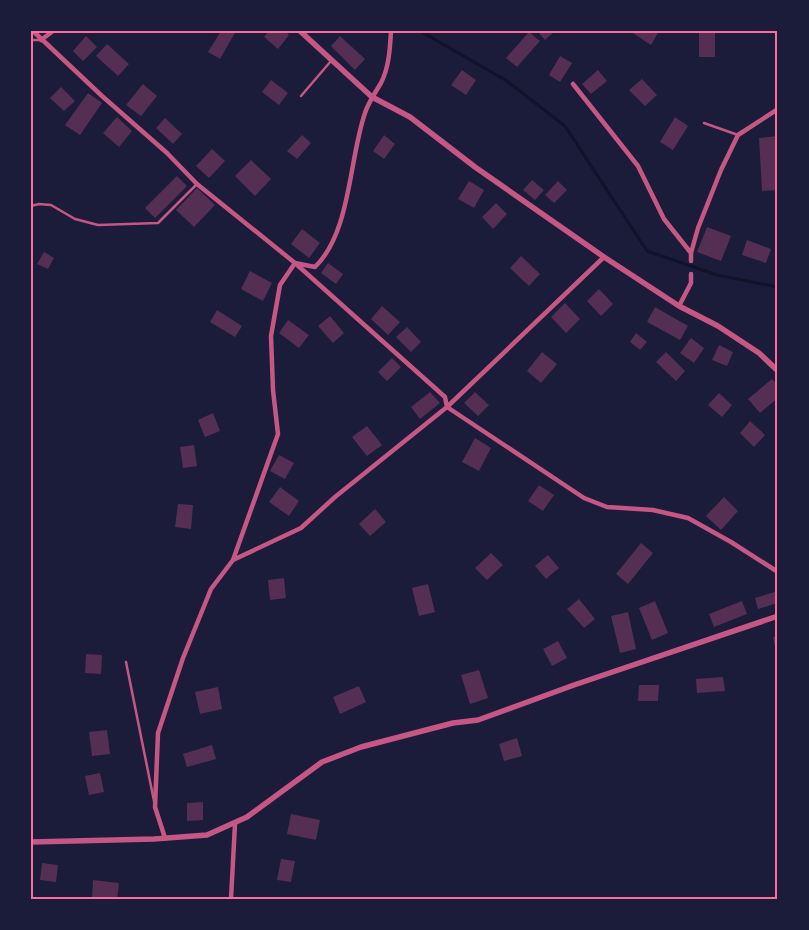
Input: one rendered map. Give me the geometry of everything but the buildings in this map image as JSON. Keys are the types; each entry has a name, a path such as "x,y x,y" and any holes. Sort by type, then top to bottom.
{"street":[{"path":"33,31 102,96 167,153 197,184 295,263 445,397 447,407 584,498 607,507 653,510 688,518 731,542 778,572"},
{"path":"41,40 53,31"},
{"path":"300,31 372,97 410,117 475,167 604,257 679,306 718,326 760,353 778,371"},
{"path":"295,263 315,267 325,258 342,216 364,114 387,66 391,31"},
{"path":"573,84 638,166 664,219 691,253"},
{"path":"691,261 691,253 708,203 738,135 778,109"},
{"path":"233,560 301,528 335,497 447,407 604,257"},
{"path":"165,838 155,807 158,733 183,658 211,589 233,560 278,434 273,390 271,336 280,285 295,263"},
{"path":"679,306 692,283 691,274"},
{"path":"31,842 207,835 247,817 322,762 361,747 453,724 478,720 574,685 778,616"},
{"path":"231,899 235,824"}],"lane":[{"path":"31,40 41,40"},
{"path":"301,96 331,60"},
{"path":"704,123 738,135"},
{"path":"31,206 39,204 51,205 75,219 98,225 158,223 197,184"},
{"path":"126,662 155,807"}],"waterway":[{"path":"420,31 507,81 565,126 647,251 717,275 778,287"}]}
